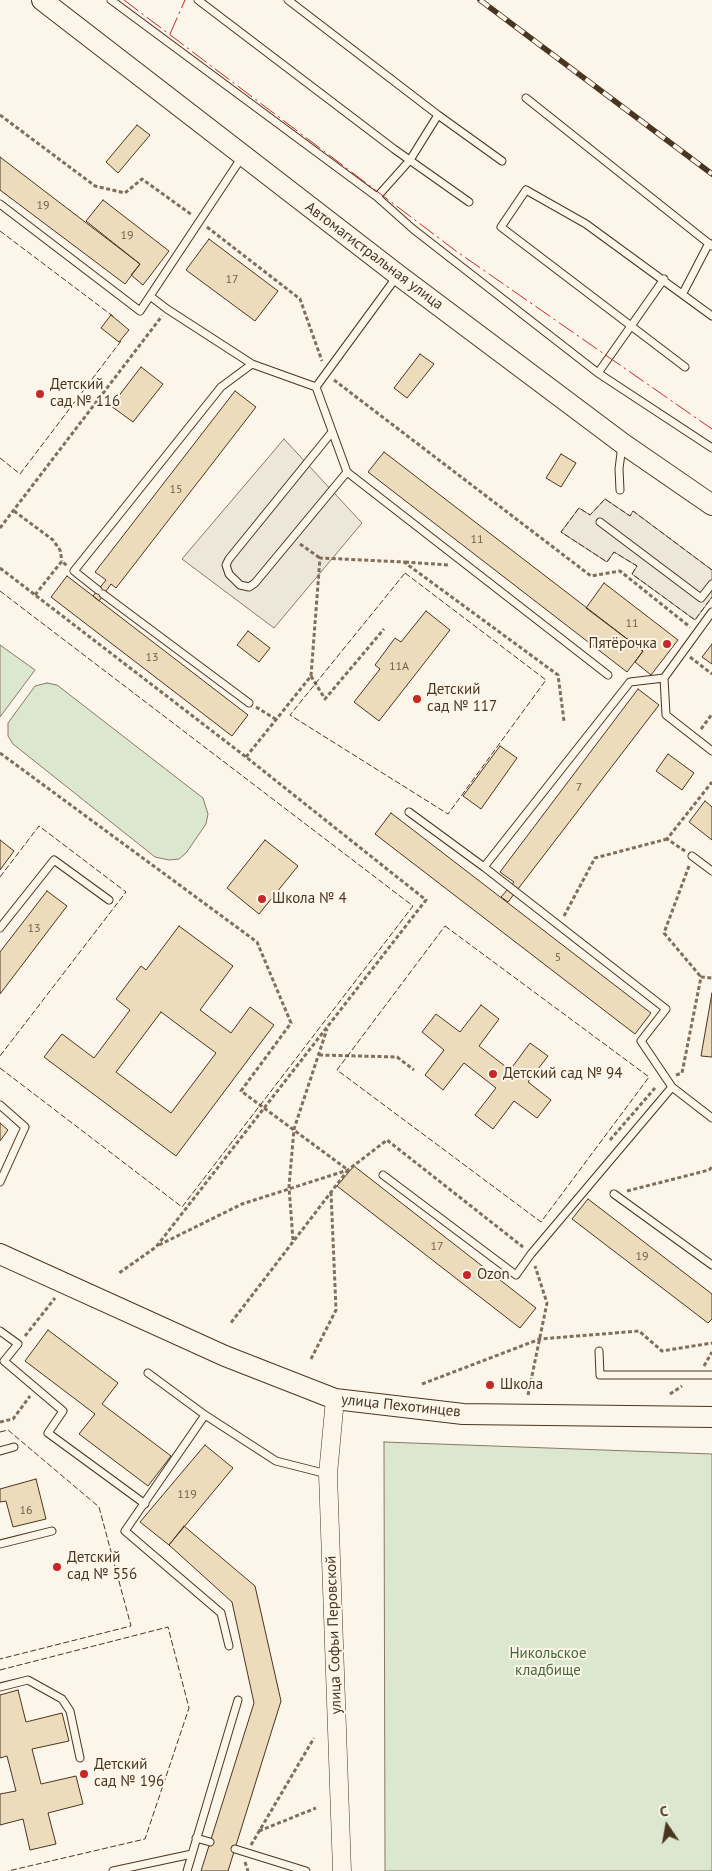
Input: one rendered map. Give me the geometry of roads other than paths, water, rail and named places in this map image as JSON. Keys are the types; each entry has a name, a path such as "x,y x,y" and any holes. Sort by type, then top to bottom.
{"main road":[{"name":"Автомагистральная улица","path":"42,0 244,154 398,275 622,443 712,505"},
{"name":"улица Пехотинцев","path":"0,1254 225,1356 335,1400 463,1414 712,1417"}],"street":[{"name":"улица Софьи Перовской","path":"335,1400 328,1474 342,1871"}],"lane":[{"path":"111,0 377,198 413,229 598,373 712,448"},
{"path":"198,0 410,160 470,202"},
{"path":"288,0 438,115 502,161"},
{"path":"526,98 710,244 683,294"},
{"path":"377,198 410,160 438,115"},
{"path":"0,204 140,311 244,154"},
{"path":"685,367 501,228 526,190 586,224 712,316"},
{"path":"316,388 398,275"},
{"path":"598,373 664,280"},
{"path":"150,296 252,364 316,388 347,472 608,675"},
{"path":"249,703 74,571 220,387 252,364"},
{"path":"332,432 229,558 226,565 229,574 240,585 249,588 347,472"},
{"path":"620,490 619,469 622,443"},
{"path":"600,522 701,598 712,584"},
{"path":"712,612 664,678 666,715 712,750"},
{"path":"484,867 630,682 664,678"},
{"path":"408,812 484,867 666,1009 641,1042 672,1087 712,1118"},
{"path":"692,856 712,872"},
{"path":"0,928 54,860 109,900"},
{"path":"382,1174 516,1275 531,1254 672,1087"},
{"path":"0,1105 25,1127 0,1182"},
{"path":"614,1194 712,1265"},
{"path":"0,1331 18,1344 4,1361 63,1411 48,1433 145,1504"},
{"path":"599,1351 600,1375 712,1375"},
{"path":"148,1373 205,1416 276,1461 328,1474"},
{"path":"205,1416 125,1531 221,1613 229,1646"},
{"path":"0,1451 14,1447"},
{"path":"0,1544 52,1532"},
{"path":"0,1687 28,1680 62,1699 70,1711 80,1758"},
{"path":"187,1871 238,1700"},
{"path":"196,1838 210,1842"},
{"path":"235,1849 306,1871"},
{"path":"113,1871 192,1854"}],"railway":[{"path":"480,0 712,174"}],"place":[{"name":"Детский сад № 116","path":"40,394"},
{"name":"Пятёрочка","path":"667,644"},
{"name":"Детский сад № 117","path":"417,699"},
{"name":"Школа № 4","path":"262,899"},
{"name":"Детский сад № 94","path":"493,1074"},
{"name":"Ozon","path":"467,1275"},
{"name":"Школа","path":"490,1385"},
{"name":"Детский сад № 556","path":"57,1567"},
{"name":"Детский сад № 196","path":"84,1774"}],"park label":[{"name":"Никольское кладбище","path":"548,1662"}]}
